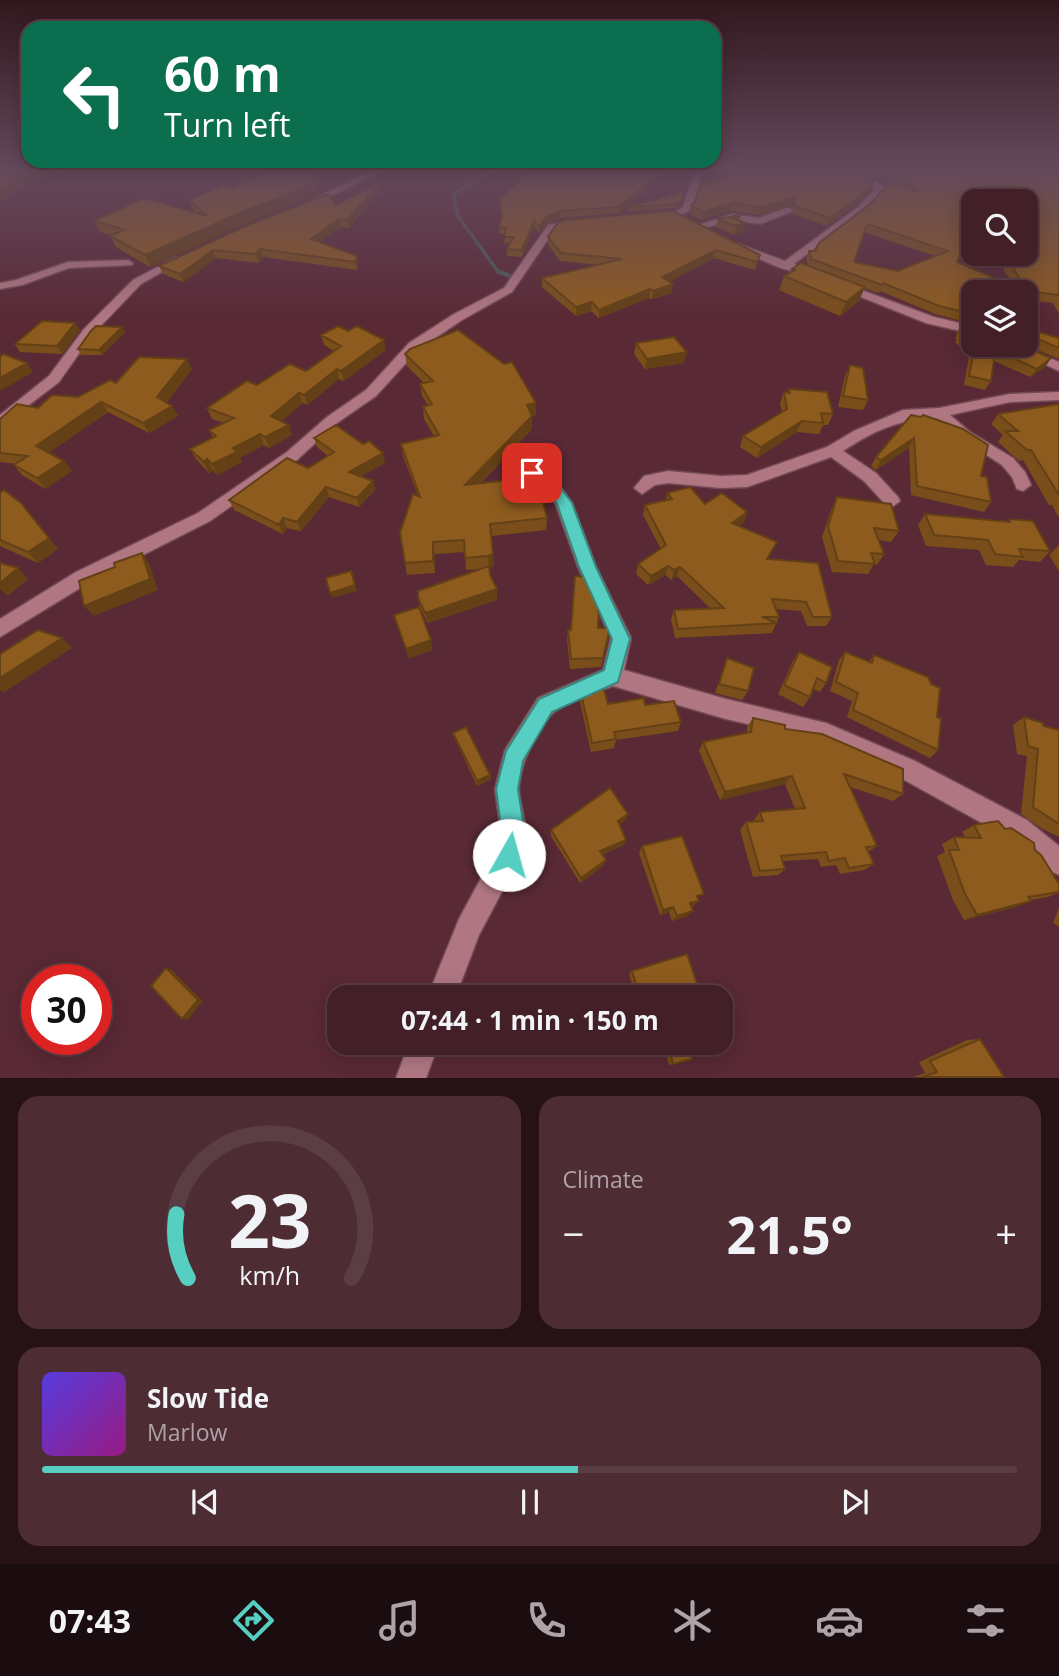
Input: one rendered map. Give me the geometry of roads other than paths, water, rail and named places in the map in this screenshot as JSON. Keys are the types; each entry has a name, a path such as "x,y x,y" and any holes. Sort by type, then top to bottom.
{"street":[{"path":"683,218 734,245 785,266 930,320 961,327"},
{"path":"702,226 728,218"},
{"path":"741,218 760,221 767,218"},
{"path":"785,266 849,218"},
{"path":"0,629 83,577 204,517 292,456 332,420 372,393 414,346 458,317 508,290 552,227 561,223 593,220"},
{"path":"0,422 54,379 88,332 137,282 193,253"},
{"path":"0,286 18,283 68,265 127,258 137,282"},
{"path":"1037,357 1059,367"},
{"path":"642,488 650,480 668,477 721,482 747,481 832,451 859,433 903,415 939,413 1010,398 1059,396"},
{"path":"939,413 967,436 1010,464 1021,477 1023,485"},
{"path":"832,451 870,477 892,501"},
{"path":"532,473 548,481 564,503 587,567 621,639 612,676"},
{"path":"446,985 468,928 514,841 507,789 513,758 545,705 612,676 726,709 818,730 907,769 1018,829 1059,862"},
{"path":"411,1077 419,1055"}],"waterway":[{"path":"460,218 499,273"},
{"path":"498,271 514,278"}]}
